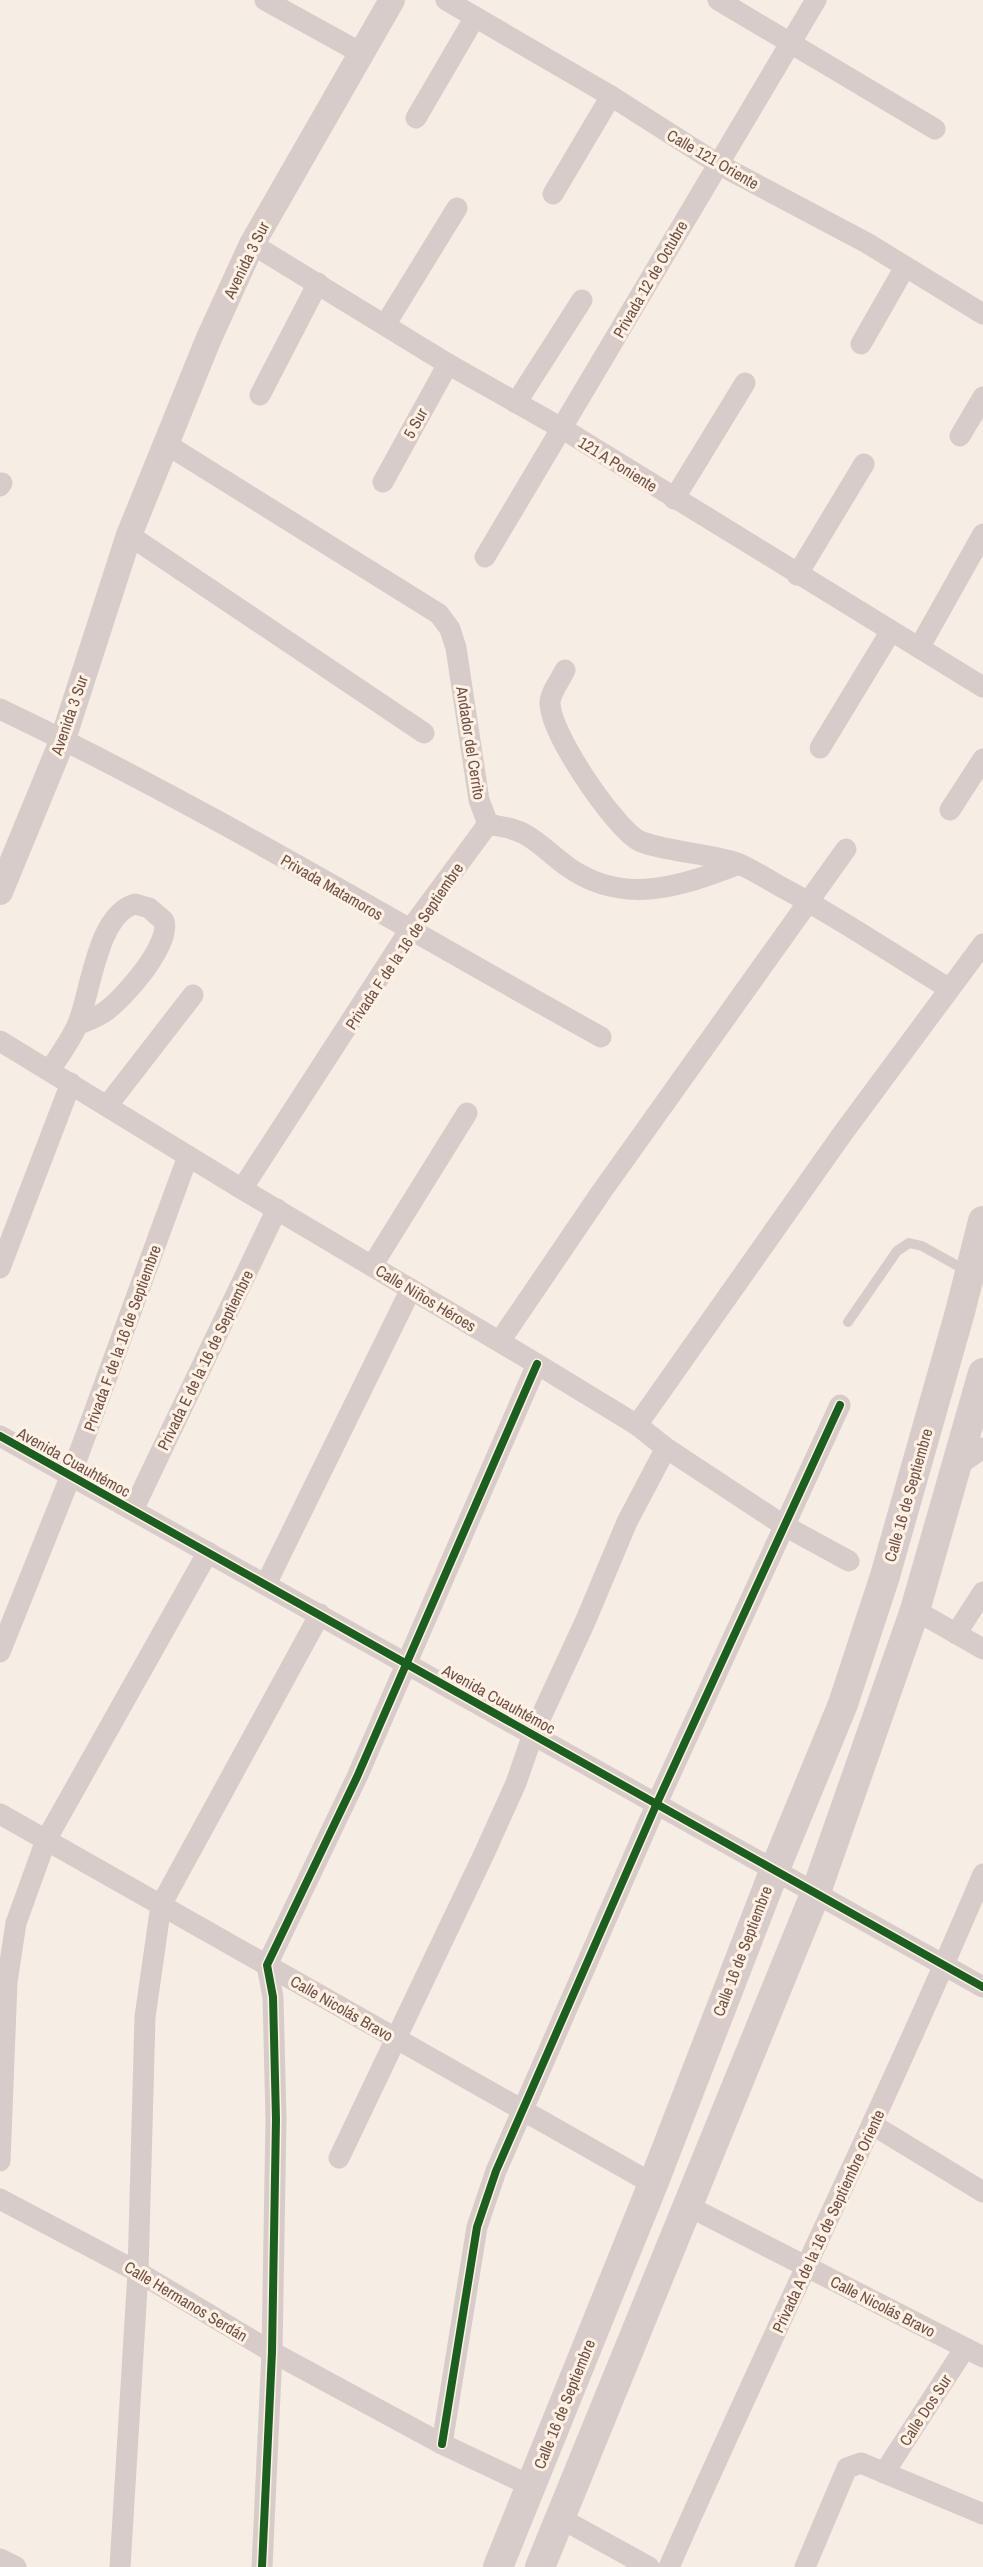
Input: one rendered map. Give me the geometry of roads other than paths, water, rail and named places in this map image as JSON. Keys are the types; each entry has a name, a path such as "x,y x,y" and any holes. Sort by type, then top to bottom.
{"main road":[{"name":"Calle 16 de Septiembre","path":"498,2567 653,2184 775,1869 843,1704 882,1587 983,1221"},
{"path":"540,2567 816,1892 915,1610 983,1373"}],"street":[{"path":"265,0 361,53"},
{"name":"Avenida 3 Sur","path":"0,892 63,739 129,535 252,244 392,0"},
{"name":"Calle 121 Oriente","path":"446,0 611,96 718,164 867,243 983,314"},
{"path":"718,0 935,129"},
{"name":"Privada 12 de Octubre","path":"485,557 816,0"},
{"path":"416,118 475,17"},
{"path":"553,194 611,96"},
{"path":"385,326 457,208"},
{"name":"121 A Poniente","path":"252,244 448,364 563,429 797,575 983,687"},
{"path":"861,344 905,267"},
{"path":"260,394 318,283"},
{"path":"516,403 582,300"},
{"name":"5 Sur","path":"383,482 448,364"},
{"path":"674,499 745,383"},
{"path":"960,436 983,397"},
{"name":"Andador del Cerrito","path":"166,444 439,614 450,629 456,648 479,800 488,824"},
{"path":"797,575 864,464"},
{"path":"919,648 983,534"},
{"path":"129,535 424,733"},
{"path":"820,748 891,631"},
{"path":"565,670 550,701 554,721 563,740 610,816 639,841 712,855 739,864 808,901 948,988"},
{"name":"Privada Matamoros","path":"0,709 63,739 240,834 601,1037"},
{"path":"950,810 983,759"},
{"path":"488,824 517,830 594,884 621,890 655,889 701,879 739,864"},
{"name":"Privada F de la 16 de Septiembre","path":"242,1189 409,931 488,824"},
{"path":"500,1341 602,1191 846,849"},
{"path":"50,1070 77,1025 95,964 117,913 135,904 149,908 164,921 166,929 145,968 111,1007 77,1025"},
{"path":"637,1425 707,1322 948,988 983,944"},
{"path":"107,1106 193,995"},
{"name":"Calle Niños Héroes","path":"0,1041 242,1189 500,1341 637,1425 666,1448 783,1525 849,1561"},
{"path":"0,1268 71,1083"},
{"path":"372,1266 467,1113"},
{"name":"Privada F de la 16 de Septiembre","path":"0,1652 71,1476 188,1156"},
{"name":"Privada E de la 16 de Septiembre","path":"133,1510 277,1209"},
{"path":"266,1584 411,1289"},
{"path":"262,2567 272,2352 276,2119 273,1997 267,1965 357,1777 405,1662 537,1364"},
{"path":"442,2444 477,2227 496,2171 657,1803 840,1405"},
{"name":"Avenida Cuauhtémoc","path":"0,1436 816,1892 983,1988"},
{"path":"339,2158 489,1844 516,1783 533,1734 585,1622 627,1522 666,1448"},
{"path":"957,1466 983,1448"},
{"path":"0,2161 10,1954 16,1923 46,1840 208,1552"},
{"path":"956,1634 983,1592"},
{"path":"915,1610 983,1649"},
{"path":"120,2567 138,2272 145,2017 161,1905 320,1614"},
{"name":"Calle Nicolás Bravo","path":"0,1814 653,2184"},
{"name":"Privada A de la 16 de Septiembre Oriente","path":"669,2567 752,2382 873,2125 983,1874"},
{"path":"873,2125 983,2192"},
{"name":"Calle Hermanos Serdán","path":"0,2199 138,2272 272,2352 442,2444 531,2486"},
{"name":"Calle Nicolás Bravo","path":"688,2206 974,2352"},
{"name":"Calle Dos Sur","path":"884,2473 974,2352"},
{"path":"805,2567 847,2468 853,2464 861,2463 983,2514"},
{"path":"560,2518 649,2567"},
{"path":"0,2559 16,2567"}],"lane":[{"path":"848,1322 897,1251 909,1243 922,1246 970,1272"}]}
